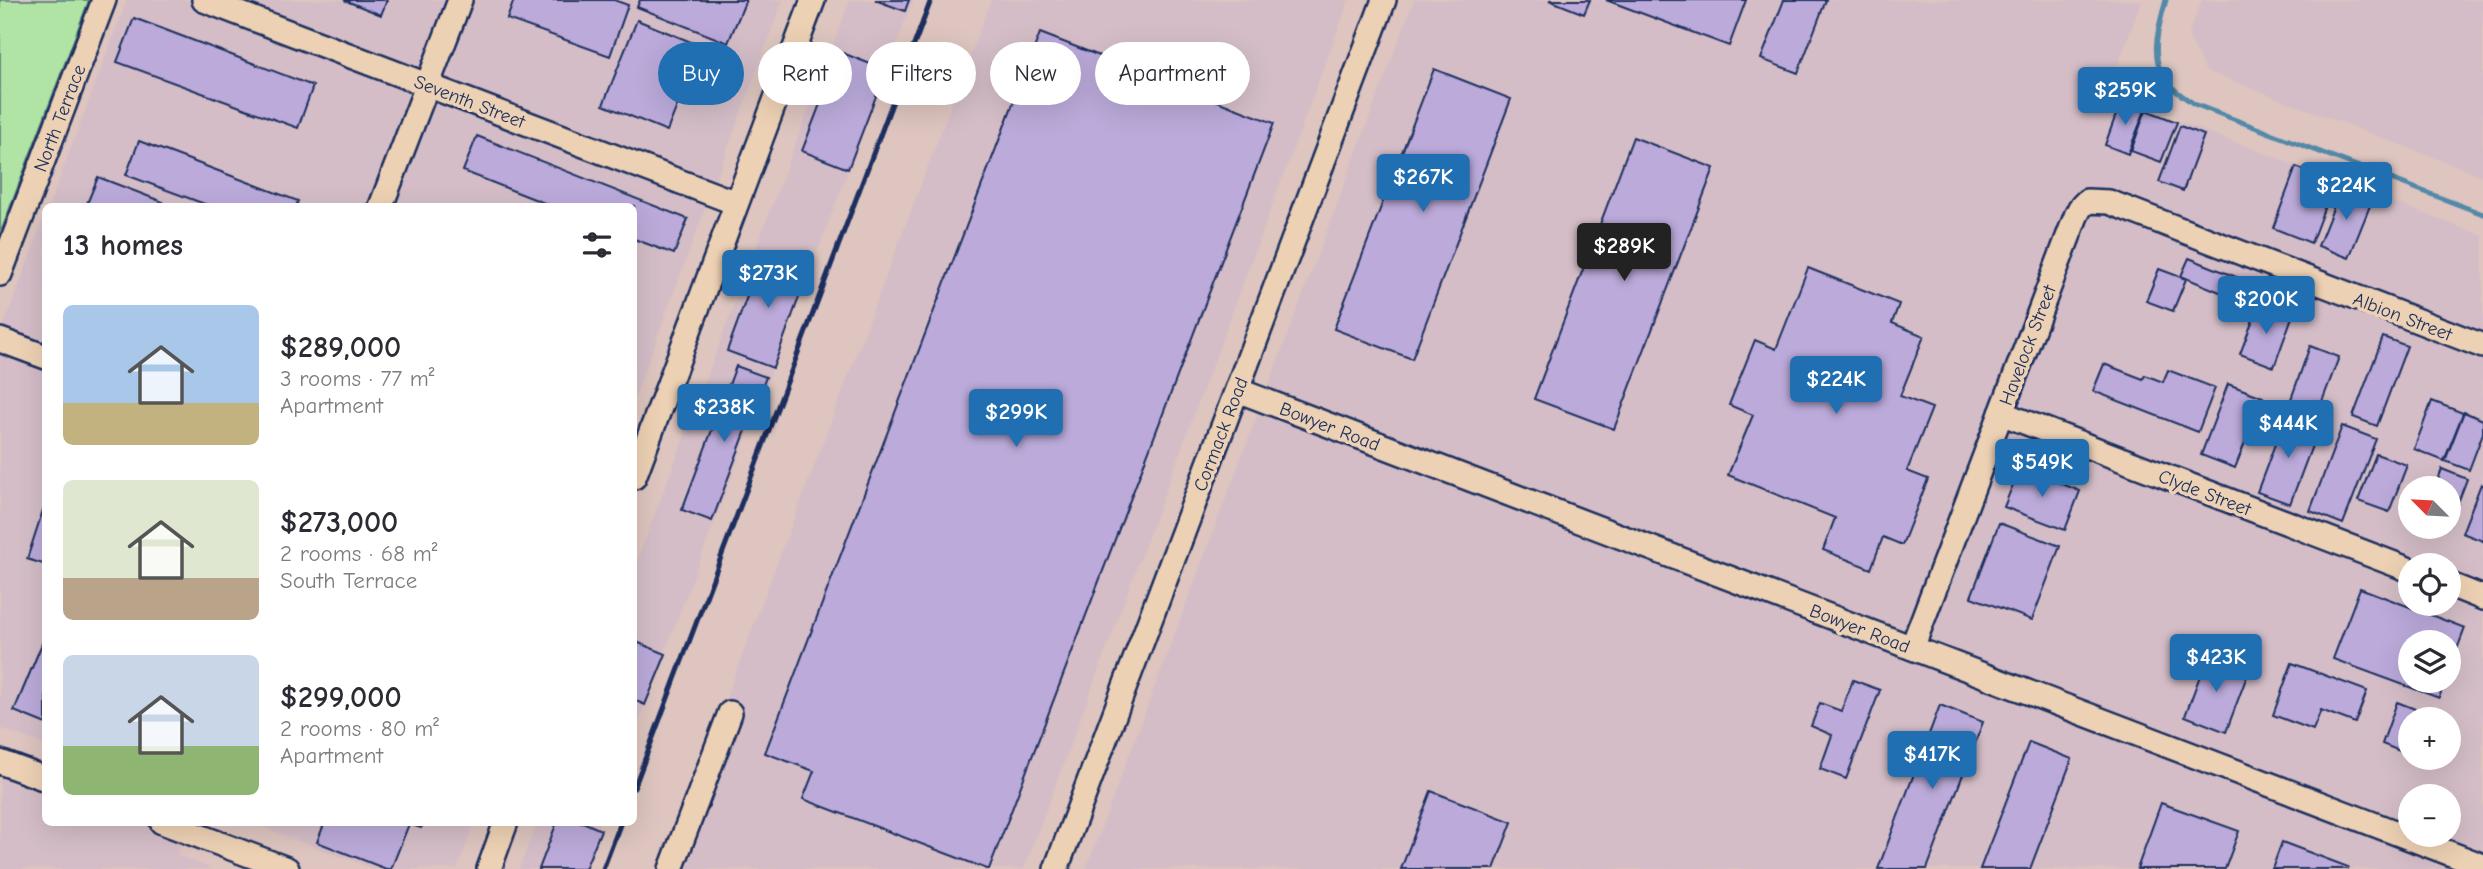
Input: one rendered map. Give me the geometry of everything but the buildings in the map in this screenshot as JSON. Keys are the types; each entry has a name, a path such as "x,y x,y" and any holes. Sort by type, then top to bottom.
{"street":[{"name":"North Terrace","path":"0,274 104,0"},
{"name":"Seventh Street","path":"205,0 736,203"},
{"path":"383,203 460,0"},
{"path":"637,469 813,0"},
{"name":"Cormack Road","path":"1056,869 1384,0"},
{"name":"Albion Street","path":"2087,201 2109,202 2483,346"},
{"name":"Havelock Street","path":"1912,648 2076,216 2087,201"},
{"path":"0,340 42,356"},
{"name":"Bowyer Road","path":"1237,390 2483,866"},
{"name":"Clyde Street","path":"2001,414 2398,565"},
{"path":"2461,589 2483,598"},
{"path":"671,869 730,713"},
{"path":"0,762 42,778"},
{"path":"173,826 287,869"},
{"path":"489,869 505,826"}],"shaded area":[{"path":"127,0 783,0 767,42 758,42 758,67 744,104 744,42 658,42 658,105 744,105 637,391 637,203 50,203"},
{"path":"850,0 913,0 897,42 866,42 866,105 873,105 637,725 637,561 810,105 852,105 852,42 834,42"},
{"path":"991,0 1349,0 1024,869 661,869 951,105 976,105 975,42"},
{"path":"1414,0 2142,0 2107,94 2483,236 2483,869 1086,869"},
{"path":"2202,0 2483,0 2483,176 2206,71 2188,35"},
{"path":"42,223 42,744 0,728 0,335"},
{"path":"0,762 42,778 42,826 171,826 185,831 177,855 212,869 0,869"},
{"path":"259,826 473,826 457,869 374,869"},
{"path":"536,826 598,826 582,869 519,869"}],"green space":[{"path":"0,0 89,0 0,234"}],"waterway":[{"path":"2166,0 2157,45 2159,67 2173,89 2194,104 2483,214"}],"railway":[{"path":"637,780 931,0"},
{"path":"603,869 619,826"}]}
